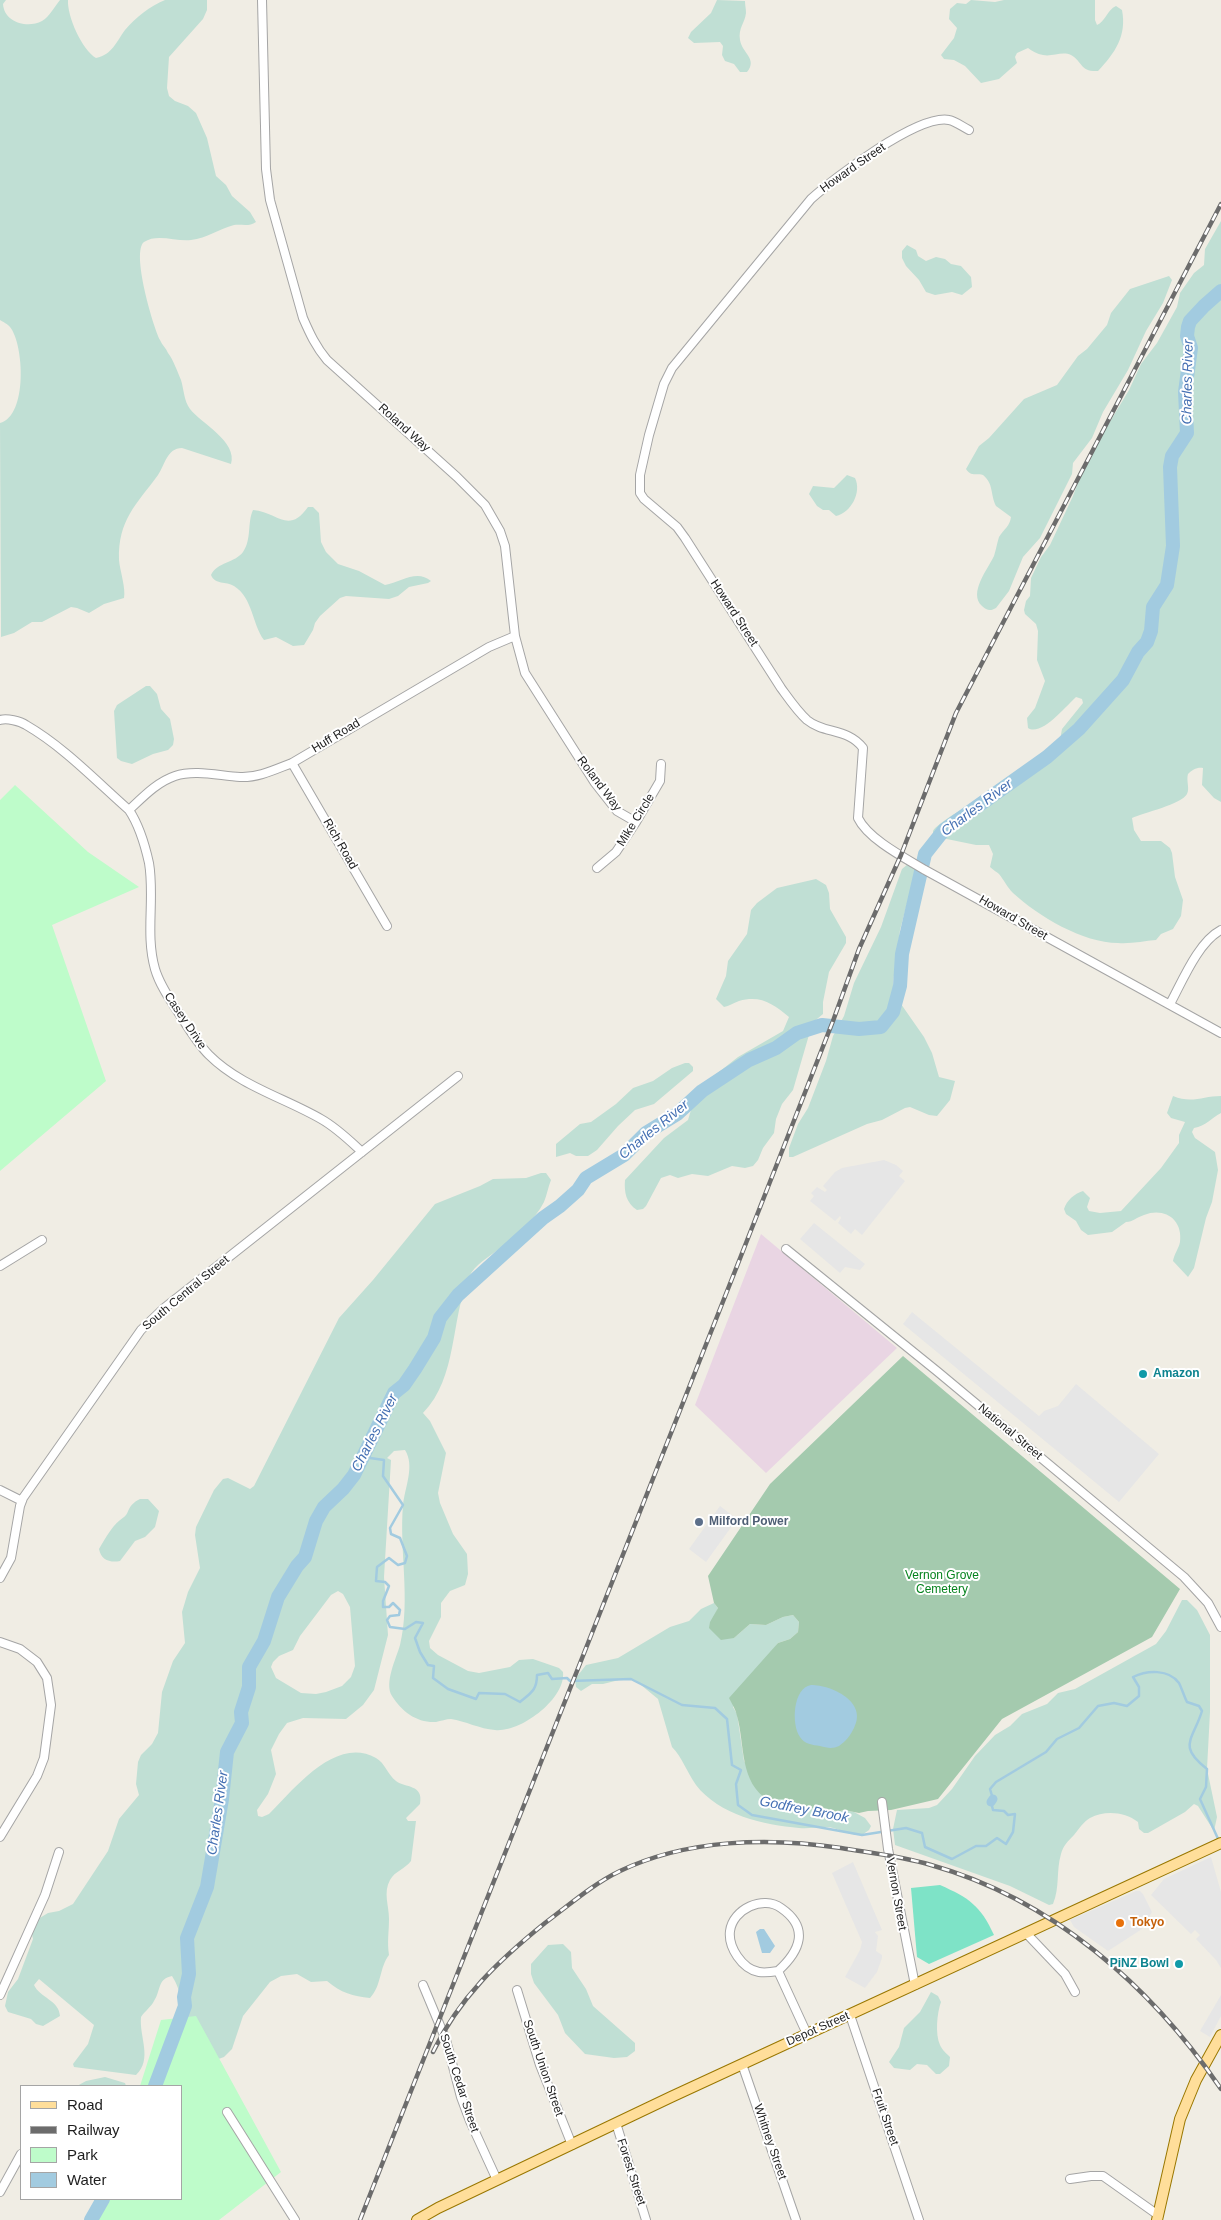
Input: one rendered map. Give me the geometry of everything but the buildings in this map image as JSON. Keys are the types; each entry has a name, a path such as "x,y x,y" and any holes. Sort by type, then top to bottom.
{"main road":[{"name":"Depot Street","path":"417,2220 742,2064 1221,1843"},
{"path":"1158,2217 1180,2119 1196,2080 1221,2035"}],"street":[{"name":"Roland Way","path":"262,0 266,169 270,200 303,318 317,347 327,360 457,477 485,505 496,524 505,546 515,636 525,673 595,783 617,812 636,822"},
{"name":"Howard Street","path":"969,130 950,120 934,121 923,125 871,152 831,181 811,199 672,368 664,384 649,435 640,475 640,493 649,504 672,522 685,538 781,688 796,708 807,720 822,728 856,739 863,748 858,818 861,824 883,843 925,870 1221,1033"},
{"name":"Huff Road","path":"129,810 162,782 177,775 210,773 242,777 266,773 292,763 481,652 515,636"},
{"name":"Casey Drive","path":"0,720 4,719 25,724 60,750 129,810 137,822 149,864 150,950 155,970 162,987 209,1056 240,1078 322,1119 339,1131 362,1152"},
{"name":"Rich Road","path":"292,763 388,926"},
{"name":"Mike Circle","path":"597,868 616,852 636,822 660,781 660,764"},
{"path":"1170,1004 1204,944 1221,930"},
{"name":"South Central Street","path":"0,1578 11,1558 22,1501 146,1326 164,1309 458,1076"},
{"path":"0,1266 42,1240"},
{"name":"National Street","path":"786,1249 938,1372 1184,1577 1208,1603 1221,1627"},
{"path":"0,1490 22,1501"},
{"path":"0,1642 20,1649 37,1662 47,1678 51,1705 44,1758 37,1776 0,1837"},
{"name":"Vernon Street","path":"882,1802 885,1831 915,1985"},
{"path":"0,1995 45,1895 59,1852"},
{"path":"765,1902 780,1907 797,1925 798,1944 789,1961 778,1971 762,1972 752,1970 740,1960 733,1948 730,1936 732,1925 737,1917 752,1904 765,1902"},
{"path":"1026,1933 1065,1974 1075,1992"},
{"path":"778,1971 807,2034"},
{"name":"South Cedar Street","path":"423,1985 446,2040 459,2090 470,2121 497,2180"},
{"name":"South Union Street","path":"517,1990 540,2065 572,2144"},
{"name":"Fruit Street","path":"850,2015 920,2220"},
{"name":"Whitney Street","path":"742,2064 796,2220"},
{"path":"227,2112 294,2220"},
{"name":"Forest Street","path":"616,2124 646,2220"},
{"path":"0,2192 20,2156"},
{"path":"1070,2179 1104,2176 1158,2217"}],"shaded area":[{"path":"0,0 6,0 3,4 4,10 12,19 23,24 30,24 45,19 60,0 68,0 70,15 76,32 86,48 96,58 110,51 134,21 159,2 165,0 207,0 207,10 203,19 169,57 167,88 169,96 175,101 188,106 196,113 207,138 216,176 226,185 232,196 250,212 256,222 248,225 234,225 191,240 149,239 144,242 141,249 140,260 144,290 160,340 181,380 188,406 224,441 232,456 231,464 182,448 173,451 125,523 119,546 124,598 104,604 89,613 71,607 42,622 32,622 14,633 1,637 0,423 9,418 15,407 21,379 15,336 9,326 0,320"},
{"path":"717,0 745,1 746,13 740,40 751,63 747,72 740,72 734,64 725,61 722,55 723,46 720,42 694,43 688,38 691,32 711,13"},
{"path":"971,0 995,2 1004,0 1095,0 1095,20 1097,25 1116,6 1122,10 1123,28 1118,44 1110,58 1098,71 1088,70 1071,55 1043,55 1028,48 1017,53 1015,57 1017,63 999,79 981,83 965,66 954,60 944,59 941,55 954,38 957,28 949,19 950,9 957,3 966,4"},
{"path":"1221,221 1221,802 1214,798 1202,785 1203,768 1199,768 1188,774 1188,792 1184,798 1170,805 1132,818 1134,830 1141,841 1161,841 1170,848 1175,877 1183,900 1181,916 1173,929 1161,934 1156,940 1128,943 1104,942 1062,927 1023,902 1011,891 999,874 990,867 993,854 989,845 976,845 937,837 933,835 933,831 957,812 986,797 1060,740 1062,729 1083,703 1082,699 1076,697 1046,725 1033,730 1028,728 1027,718 1035,708 1045,681 1037,660 1038,631 1036,624 1025,614 1024,610 1026,601 1030,596 1031,578 1041,557 1050,545 1073,496 1085,463 1129,390 1141,364 1157,343 1177,307 1180,293 1194,273 1204,265 1205,249"},
{"path":"907,245 916,250 918,256 926,261 936,257 945,259 951,264 961,266 971,277 972,287 962,295 952,292 935,295 926,292 902,258 902,251"},
{"path":"1169,276 1172,280 1163,303 1146,331 1128,370 1103,412 1092,438 1073,463 1072,474 1040,538 1023,557 1009,591 996,608 987,610 978,601 978,588 994,556 999,537 1008,525 1011,517 996,506 986,478 983,475 970,473 966,469 979,446 989,438 1024,399 1057,385 1078,356 1087,349 1107,325 1111,313 1130,289"},
{"path":"847,475 855,478 857,489 854,501 846,511 836,516 829,510 823,510 817,506 809,494 813,486 834,488"},
{"path":"308,507 313,507 319,513 321,542 326,552 338,564 359,571 385,585 415,576 431,581 409,587 398,596 389,599 346,596 340,598 320,616 304,645 293,646 276,637 264,640 245,597 234,586 218,582 211,575 217,567 240,556 243,552 248,542 253,510 288,521 294,520"},
{"path":"146,686 150,686 157,694 161,709 170,719 174,739 173,745 168,750 153,754 132,764 117,758 114,711 117,705"},
{"path":"908,864 915,867 916,870 900,930 893,983 895,1001 901,1004 924,1037 932,1053 939,1077 955,1081 950,1100 937,1116 929,1115 910,1107 905,1108 882,1120 867,1124 793,1157 789,1157 789,1148 798,1124 808,1108 826,1061 833,1036 844,1016 854,983 881,927 902,869"},
{"path":"816,879 826,885 829,893 830,909 846,937 846,943 829,972 823,1002 823,1014 811,1028 793,1090 782,1104 776,1119 774,1133 753,1166 745,1168 732,1166 708,1176 692,1174 678,1178 670,1175 661,1178 646,1206 643,1209 637,1210 626,1197 625,1180 664,1138 688,1120 691,1110 687,1097 738,1057 783,1031 789,1017 778,1008 766,1002 747,999 724,1007 716,999 726,976 728,961 747,934 751,910 777,888"},
{"path":"689,1063 693,1067 693,1071 654,1104 635,1110 597,1150 588,1156 576,1156 570,1153 556,1157 556,1144 580,1124 591,1122 616,1104 633,1088 653,1081 672,1068"},
{"path":"1173,1096 1192,1100 1221,1096 1221,1113 1205,1124 1194,1128 1192,1132 1195,1138 1215,1152 1218,1170 1212,1202 1206,1218 1194,1268 1188,1277 1173,1261 1180,1242 1180,1234 1175,1221 1171,1217 1165,1214 1151,1213 1126,1222 1112,1232 1088,1235 1081,1230 1076,1221 1066,1214 1064,1209 1071,1198 1083,1191 1090,1198 1087,1207 1089,1211 1100,1213 1121,1211 1161,1168 1179,1143 1179,1135 1185,1122 1171,1118 1167,1113"},
{"path":"884,1160 896,1165 903,1171 899,1176 905,1181 862,1235 855,1229 851,1234 838,1223 841,1218 840,1216 835,1221 810,1201 814,1196 811,1193 817,1187 825,1192 827,1190 823,1186 835,1172 842,1168"},
{"path":"546,1173 551,1180 544,1202 524,1228 471,1273 463,1294 448,1366 434,1399 423,1413 430,1421 446,1453 438,1493 440,1503 453,1534 467,1554 468,1574 465,1585 450,1591 441,1603 441,1617 429,1641 430,1648 438,1655 468,1671 479,1673 510,1667 519,1660 533,1659 559,1668 563,1672 562,1682 557,1693 540,1712 528,1720 517,1726 495,1730 451,1719 436,1722 423,1721 405,1712 392,1696 389,1685 390,1678 400,1645 405,1611 402,1522 409,1470 408,1456 405,1450 394,1451 387,1458 391,1460 384,1577 388,1635 374,1690 363,1705 346,1719 303,1718 287,1723 271,1750 276,1774 268,1794 257,1810 258,1816 262,1817 269,1814 303,1779 317,1768 331,1759 346,1754 361,1753 376,1758 396,1781 417,1790 420,1804 406,1818 408,1821 416,1821 411,1861 392,1877 388,1885 389,1955 377,1988 370,1998 347,1993 327,1981 311,1982 297,1974 281,1976 270,1982 243,2016 232,2049 224,2057 202,2065 166,2085 144,2085 176,2015 179,1992 172,1976 164,1980 153,2003 141,2017 145,2055 141,2069 136,2075 74,2067 73,2064 88,2044 94,2025 39,1979 34,1985 40,1993 56,2006 60,2016 43,2026 36,2024 31,2019 8,2012 5,2006 8,1992 18,1979 33,1939 31,1930 38,1919 48,1913 59,1911 73,1904 108,1851 119,1819 139,1795 136,1784 138,1762 141,1755 152,1744 158,1733 162,1692 173,1661 185,1643 182,1612 188,1592 200,1568 195,1535 196,1527 214,1490 223,1479 228,1478 250,1489 254,1486 339,1318 373,1280 435,1204 493,1179 526,1178","holes":["338,1591 343,1594 350,1607 355,1666 351,1677 342,1686 316,1694 301,1693 276,1678 271,1667 273,1662 279,1656 293,1650 300,1636 331,1595"]},
{"path":"814,1223 865,1264 860,1270 845,1267 840,1273 800,1239"},
{"path":"761,1234 897,1348 766,1473 695,1405"},
{"path":"912,1312 1039,1416 1044,1411 1058,1406 1076,1384 1159,1454 1119,1502 903,1324"},
{"path":"140,1499 148,1499 159,1511 155,1527 145,1537 135,1541 120,1561 106,1560 99,1549 113,1527 126,1515 132,1504"},
{"path":"720,1506 737,1519 706,1562 689,1549"},
{"path":"1182,1600 1187,1600 1197,1610 1210,1635 1210,1712 1207,1769 1217,1817 1214,1831 1198,1806 1194,1804 1185,1812 1148,1833 1144,1833 1139,1829 1138,1822 1127,1816 1115,1813 1096,1815 1081,1826 1063,1848 1055,1898 1053,1904 1049,1905 1010,1886 895,1845 893,1829 897,1810 929,1808 937,1805 952,1789 975,1756 995,1735 1010,1726 1022,1714 1047,1704 1058,1693 1075,1689 1156,1644 1166,1631"},
{"path":"714,1603 718,1608 715,1615 734,1638 750,1624 766,1625 783,1617 793,1615 799,1622 798,1632 790,1639 778,1643 733,1707 737,1714 744,1761 769,1800 784,1799 817,1810 833,1813 844,1810 854,1812 865,1818 871,1826 862,1835 851,1834 830,1827 785,1827 743,1817 729,1811 717,1804 696,1785 672,1747 658,1699 635,1680 627,1678 603,1684 592,1684 581,1691 576,1687 575,1679 586,1665 618,1658 670,1627 689,1621 701,1609"},
{"path":"1211,1857 1221,1892 1221,1968 1196,1939 1200,1935 1195,1930 1191,1934 1151,1895 1164,1879"},
{"path":"853,1862 882,1930 875,1932 878,1936 876,1951 882,1955 882,1958 877,1972 865,1988 845,1977 860,1950 862,1942 832,1873"},
{"path":"1136,1891 1140,1891 1143,1894 1152,1912 1142,1929 1108,1951 1074,1927 1070,1920"},
{"path":"563,1944 571,1952 572,1968 586,1989 593,2006 635,2043 635,2051 627,2057 614,2058 585,2054 565,2033 558,2015 534,1983 531,1974 531,1964 548,1945"},
{"path":"931,1992 938,1996 941,2002 938,2012 937,2035 941,2047 950,2057 949,2066 940,2074 936,2074 927,2065 917,2064 910,2070 894,2068 889,2062 899,2047 904,2028 920,2012"},
{"path":"1221,1995 1221,2016 1210,2037 1200,2031"},
{"path":"105,2077 125,2083 126,2085 79,2085 86,2081"}],"green space":[{"path":"15,785 88,852 139,887 52,925 106,1081 0,1171 0,800"},
{"name":"Vernon Grove Cemetery","path":"903,1356 1180,1589 1152,1637 1002,1719 938,1799 891,1810 859,1813 844,1810 833,1813 817,1810 784,1799 769,1800 759,1793 752,1784 748,1774 735,1709 729,1698 778,1643 790,1639 798,1632 799,1622 793,1615 783,1617 766,1625 750,1624 734,1638 721,1640 709,1628 710,1622 718,1608 714,1603 708,1576 770,1484"},
{"path":"940,1885 959,1894 973,1904 984,1916 994,1935 929,1964 917,1957 911,1888"},
{"path":"196,2016 281,2172 219,2220 86,2220 95,2200 182,2200 182,2085 140,2085 161,2020"}],"water":[{"path":"811,1685 829,1688 838,1692 852,1703 856,1710 857,1719 854,1728 848,1738 839,1746 830,1748 809,1744 802,1739 797,1731 795,1707 797,1699 805,1688"},
{"path":"764,1929 775,1946 770,1953 762,1953 756,1932"}],"waterway":[{"name":"Charles River","path":"155,2085 185,2006 184,1997 189,1974 187,1938 207,1887 222,1799 227,1752 242,1723 241,1712 249,1687 249,1667 264,1641 278,1597 297,1566 305,1557 316,1521 324,1507 343,1489 354,1475 394,1393 404,1385 415,1369 434,1338 440,1318 458,1295 543,1218 578,1190 586,1178 624,1155 646,1133 677,1114 702,1091 749,1060 776,1048 797,1033 822,1025 859,1029 881,1027 893,1012 900,986 902,954 925,854 944,830 1047,757 1079,729 1123,680 1138,652 1147,642 1151,631 1153,607 1167,585 1173,546 1170,467 1172,456 1187,433 1185,392 1191,348 1187,336 1188,327 1190,321 1221,291"},
{"name":"Godfrey Brook","path":"369,1448 370,1458 384,1460 383,1476 403,1505 390,1528 391,1534 400,1538 407,1556 405,1563 398,1565 389,1558 377,1567 376,1581 385,1582 389,1586 383,1601 383,1607 389,1607 393,1603 400,1610 399,1615 390,1616 387,1620 390,1627 405,1629 416,1622 423,1623 415,1638 420,1652 428,1665 434,1666 433,1678 448,1689 476,1699 479,1693 505,1694 520,1702 535,1688 537,1675 548,1673 552,1679 567,1678 570,1681 631,1679 682,1705 715,1708 727,1719 732,1765 741,1770 736,1784 738,1805 752,1815 862,1835 906,1828 922,1833 925,1847 952,1859 976,1846 986,1846 997,1838 1006,1844 1013,1832 1015,1814 1008,1815 1004,1811 993,1810 991,1802"},
{"name":"Godfrey Brook","path":"993,1799 990,1789 996,1782 1046,1752 1057,1739 1079,1728 1098,1706 1114,1703 1127,1706 1139,1696 1139,1687 1133,1677 1151,1672 1164,1673 1175,1678 1187,1702 1199,1706 1202,1711 1190,1742 1190,1748 1192,1754 1207,1769 1206,1787 1200,1799 1219,1841"},
{"name":"Charles River","path":"91,2220 102,2200"}],"railway":[{"path":"360,2220 739,1261 833,1021 859,949 901,855 956,713 1221,204"},
{"path":"433,2052 455,2014 496,1966 545,1923 581,1895 610,1876 646,1860 673,1852 729,1843 786,1842 841,1848 920,1862 975,1880 1018,1900 1057,1924 1095,1951 1130,1982 1163,2015 1221,2089"}],"place":[{"name":"Amazon","path":"1143,1374"},
{"name":"Milford Power","path":"699,1522"},
{"name":"Tokyo","path":"1120,1923"},
{"name":"PiNZ Bowl","path":"1179,1964"}]}
